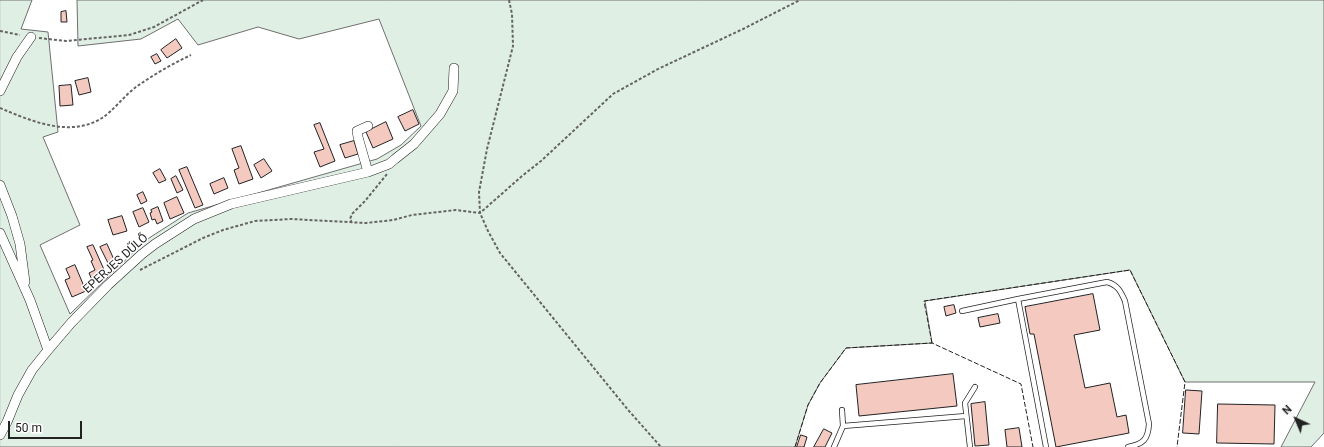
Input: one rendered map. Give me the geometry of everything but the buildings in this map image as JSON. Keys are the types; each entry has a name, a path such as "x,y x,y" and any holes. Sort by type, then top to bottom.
{"street":[{"path":"0,91 17,57 31,37"},
{"name":"EPERJES DŰLŐ","path":"0,436 18,395 32,370 71,323 142,254 176,229 194,219 231,204 368,172 389,164 414,144 440,114 453,91 454,68"},
{"path":"368,126 357,131 368,172"},
{"path":"0,186 12,216 20,244 26,291"},
{"path":"0,233 26,291 48,350"}],"lane":[{"path":"962,312 1018,299 1107,282 1114,284 1121,291 1125,302 1149,424 1149,434 1143,443 1128,447"},
{"path":"1018,299 1046,447"},
{"path":"970,447 965,403 975,387"},
{"path":"834,447 843,426 842,410"},
{"path":"843,426 966,416"}],"path":[{"path":"0,31 31,37 66,41 129,35 154,27 203,0"},
{"path":"508,0 512,14 513,46 487,149 479,192 480,213 500,253 629,411 661,447"},
{"path":"137,271 203,238 223,230 255,221 291,219 366,223 394,220 412,215 456,210 480,213 541,161 613,94 658,69 800,0"},
{"path":"0,108 24,118 56,127 88,125 103,118 135,88 170,65 191,55"},
{"path":"352,223 350,219 352,214 365,201 392,168 389,164"}],"green space":[{"path":"0,0 32,0 21,29 48,32 58,132 43,137 80,225 40,245 70,314 146,240 188,213 377,159 401,145 421,126 379,19 299,39 258,27 198,45 178,19 141,39 78,46 77,0 1324,0 1324,433 1311,447 1281,447 1315,382 1185,382 1130,270 925,301 932,343 846,348 820,383 808,405 795,447 0,447"}],"fence":[{"path":"932,343 924,301 1130,270 1185,382 1177,447"},
{"path":"795,447 808,405 820,383 846,348 932,343 1021,384 1033,447"}]}
